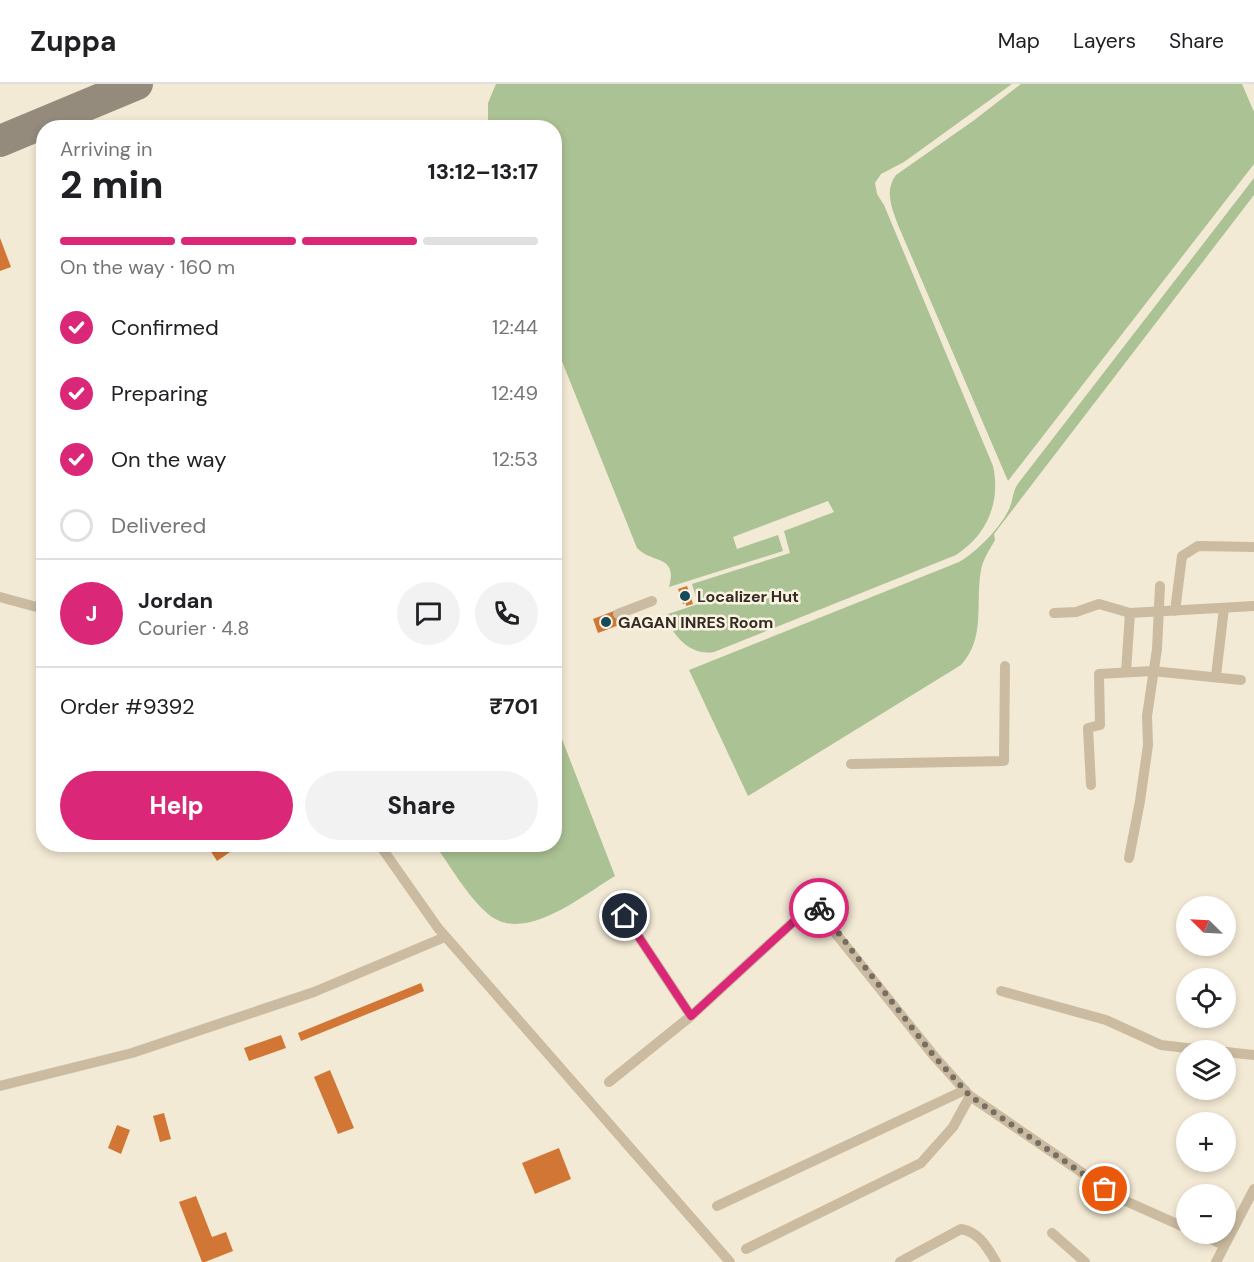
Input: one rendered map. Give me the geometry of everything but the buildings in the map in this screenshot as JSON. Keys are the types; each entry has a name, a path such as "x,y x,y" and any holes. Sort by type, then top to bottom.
{"street":[{"path":"1175,611 1182,556 1198,546 1254,547"},
{"path":"1129,858 1146,756 1152,671 1157,649 1160,586"},
{"path":"0,597 36,606"},
{"path":"618,614 652,601"},
{"path":"1054,613 1076,612 1099,604 1130,613 1254,606"},
{"path":"1216,676 1224,608"},
{"path":"1126,672 1130,613"},
{"path":"851,764 1005,761 1005,666"},
{"path":"1091,785 1088,728 1100,725 1099,674 1152,671 1241,680"},
{"path":"385,852 445,936 730,1262"},
{"path":"609,1082 691,1016 815,902 848,948 968,1094 1119,1198 1176,1224"},
{"path":"625,916 691,1016"},
{"path":"0,1086 132,1053 303,996 445,936"},
{"path":"1001,991 1106,1020 1161,1046 1176,1047"},
{"path":"1236,1053 1254,1054"},
{"path":"717,1206 968,1094"},
{"path":"746,1249 921,1163 953,1127 968,1094"},
{"path":"1216,1262 1254,1189"},
{"path":"900,1262 961,1229 971,1231 982,1240 996,1262"},
{"path":"1052,1233 1085,1262"}],"green space":[{"path":"496,84 1012,84 904,162 881,174 875,183 877,194 884,205 993,466 995,492 993,505 989,517 976,538 956,555 714,652 697,651 684,643 673,630 665,615 698,604 692,584 790,553 784,531 834,512 828,501 733,537 737,549 778,535 783,551 669,587 671,577 667,564 637,548 562,361 562,120 488,120 488,103"},
{"path":"1021,84 1242,84 1254,112 1254,164 1008,481 898,225 892,206 890,187 896,175"},
{"path":"1254,178 1254,195 994,534 995,540 981,570 977,632 969,655 961,665 748,796 689,670 959,562 973,552 1001,522 1010,507 1014,491 1020,481"},
{"path":"562,739 615,876 553,914 536,921 519,924 502,922 488,914 460,881 440,852 562,852"}],"taxiway":[{"path":"50,120 137,84"},
{"path":"0,141 36,126"}],"way so far":[{"path":"819,908 833,930 934,1056 970,1096 1105,1189"}],"place":[{"name":"Localizer Hut","path":"685,596"},
{"name":"GAGAN INRES Room","path":"606,622"}],"route":[{"path":"625,916 656,967 691,1016 815,902 819,908"}]}
